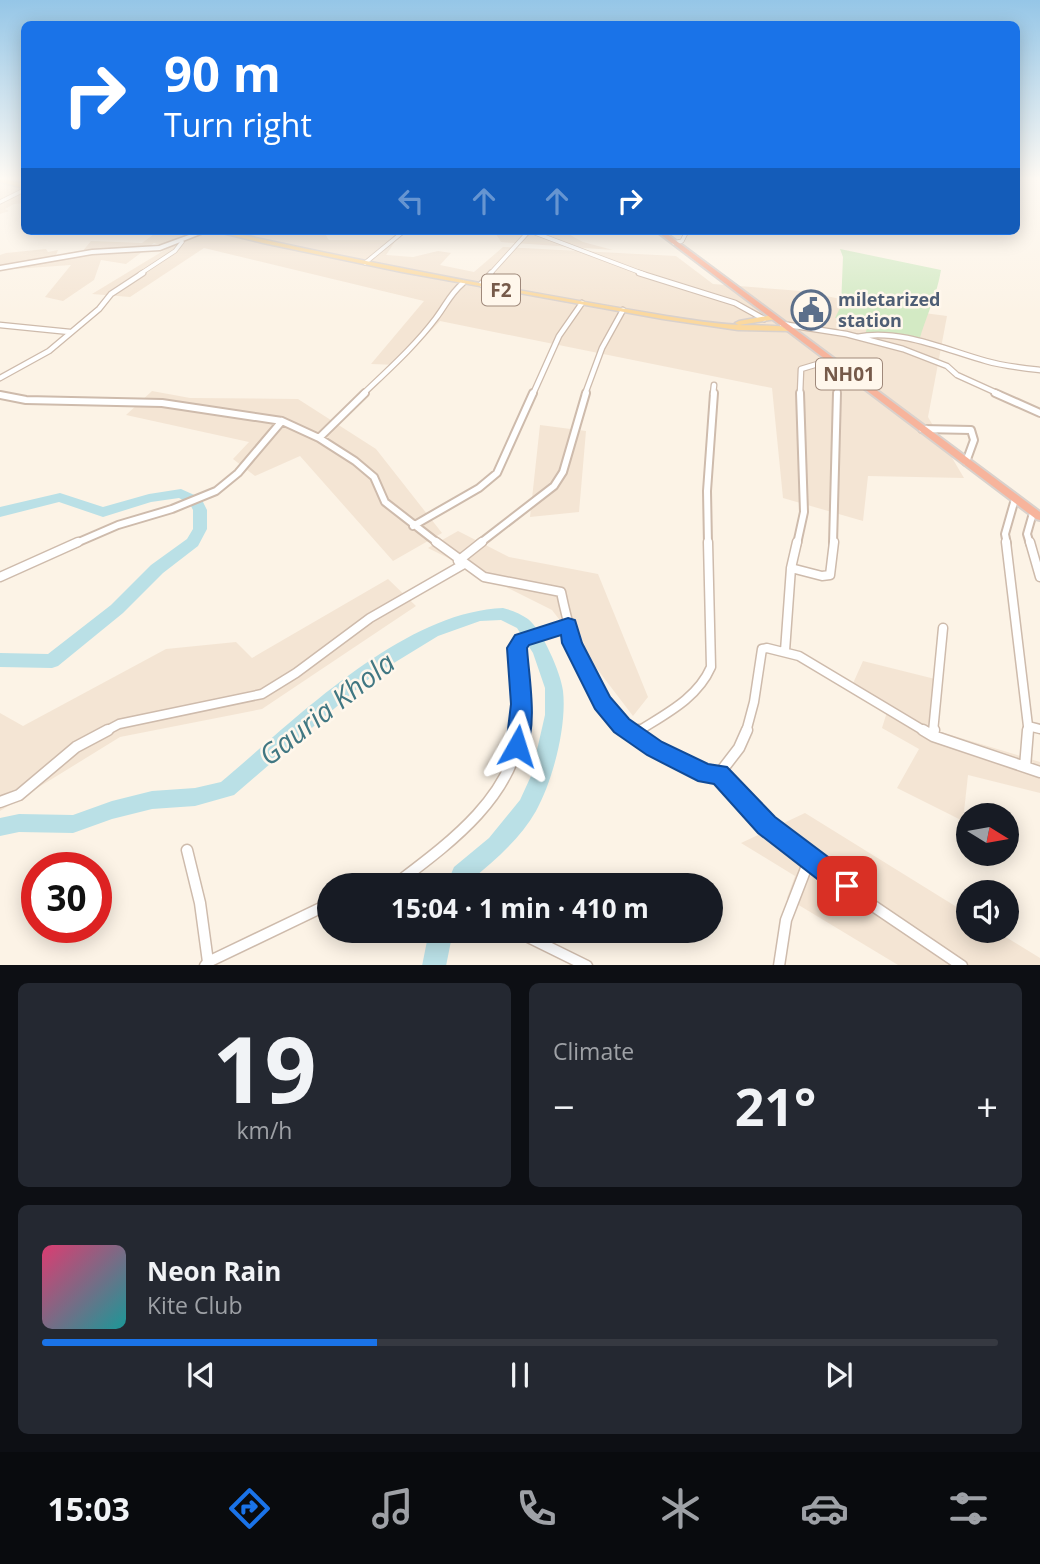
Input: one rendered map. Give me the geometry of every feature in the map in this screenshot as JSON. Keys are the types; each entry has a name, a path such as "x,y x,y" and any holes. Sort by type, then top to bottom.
{"highway":[{"name":"NH01","path":"665,235 768,318 785,326 1037,515"}],"main road":[{"name":"F2","path":"235,235 362,264 463,283 719,326 785,326"},
{"name":"F2","path":"244,235 481,284 720,323 768,318"}],"street":[{"path":"0,268 62,256 150,249 182,242 197,235"},
{"path":"365,262 399,235"},
{"path":"481,284 525,235"},
{"path":"539,235 624,268 735,303 768,318"},
{"path":"674,243 685,238 686,235"},
{"path":"0,378 49,351 99,309 111,294 176,251 182,242"},
{"path":"319,438 412,346 438,316 450,294 463,283"},
{"path":"413,526 479,488 497,473 559,336 582,303"},
{"path":"0,802 19,795 76,747 119,724 262,694 296,673 370,618 461,562 554,486 559,479 600,353 613,324 623,310"},
{"path":"785,326 805,324 934,359 963,378 1040,412"},
{"path":"0,325 70,332"},
{"path":"856,337 864,333 901,338 1001,365 1040,370"},
{"path":"785,651 791,568 803,512 799,373 801,369 831,360"},
{"path":"791,568 822,576 830,575 835,530 837,388 838,384 862,372 866,367"},
{"path":"633,734 695,693 707,681 711,667 707,491 714,385"},
{"path":"0,395 26,400 162,403 282,421 319,438 374,477 385,502 413,526 484,578 548,587 561,592 572,643 603,703 622,725 655,748 706,774 719,774 767,825 866,901 962,965"},
{"path":"0,577 118,525 137,522 226,485 282,421"},
{"path":"922,429 971,430 974,440 966,462"},
{"path":"1015,499 1004,534 1012,579 1028,726 1025,766"},
{"path":"1037,515 1027,534 1040,577"},
{"path":"410,873 471,821 499,786 517,746 522,704 517,648 522,640 568,625"},
{"path":"933,736 943,628"},
{"path":"719,774 740,747 750,725 762,649 785,651 830,673 933,736 1040,772"},
{"path":"1028,726 1040,729"},
{"path":"187,850 200,903 207,964 317,910"},
{"path":"779,965 786,920 810,858"},
{"path":"541,943 587,965"}],"shaded area":[{"path":"153,235 326,235 329,240 396,240 386,255 413,257 438,251 451,253 440,265 474,272 503,247 676,256 713,284 801,291 886,308 947,316 928,417 964,478 868,476 863,521 783,498 772,388 440,321 398,365 371,364 424,301 204,248 130,297 92,294 168,248 154,243 126,264 101,260 94,280 63,301 45,297 71,265 0,270 0,255 6,253 46,249 48,252 58,250 56,255 82,252 91,241 142,243"},
{"path":"497,235 570,235 583,242 613,250 501,242"},
{"path":"152,391 190,398 298,399 376,449 442,533 393,561 300,456 255,476 233,459 249,442 126,415"},
{"path":"540,425 586,431 579,512 530,517"},
{"path":"458,531 509,557 598,574 648,697 633,716 552,610 428,548"},
{"path":"388,579 416,606 262,709 120,737 0,811 0,713 23,726 166,649 236,642 252,658"},
{"path":"863,661 939,680 931,729 1040,762 1040,793 968,775 965,803 956,803 956,818 897,788 919,749 882,728 887,712 850,690"},
{"path":"805,813 956,907 956,943 1016,943 1040,958 1040,965 898,965 787,898 795,876 741,843"}],"green space":[{"path":"840,249 941,270 919,341 865,334 869,323 854,317 835,318 841,306 843,257"}],"waterway":[{"name":"Gauria Khola","path":"0,512 60,497 103,512 149,498 181,493 196,501 200,510 200,529 193,542 157,569 117,609 52,661 0,660"},
{"name":"Gauria Khola","path":"0,827 19,823 73,824 152,800 195,797 227,789 365,672 432,632 479,615 503,614 523,624 541,652 554,688 554,715 541,776 528,806 497,845 463,873"},
{"name":"Gauria Khola","path":"434,965 439,943"}],"place":[{"name":"miletarized station","path":"811,310"}],"route":[{"path":"517,746 522,704 517,648 522,640 568,625 572,643 603,703 622,725 655,748 706,774 719,774 767,825 847,886"}]}
